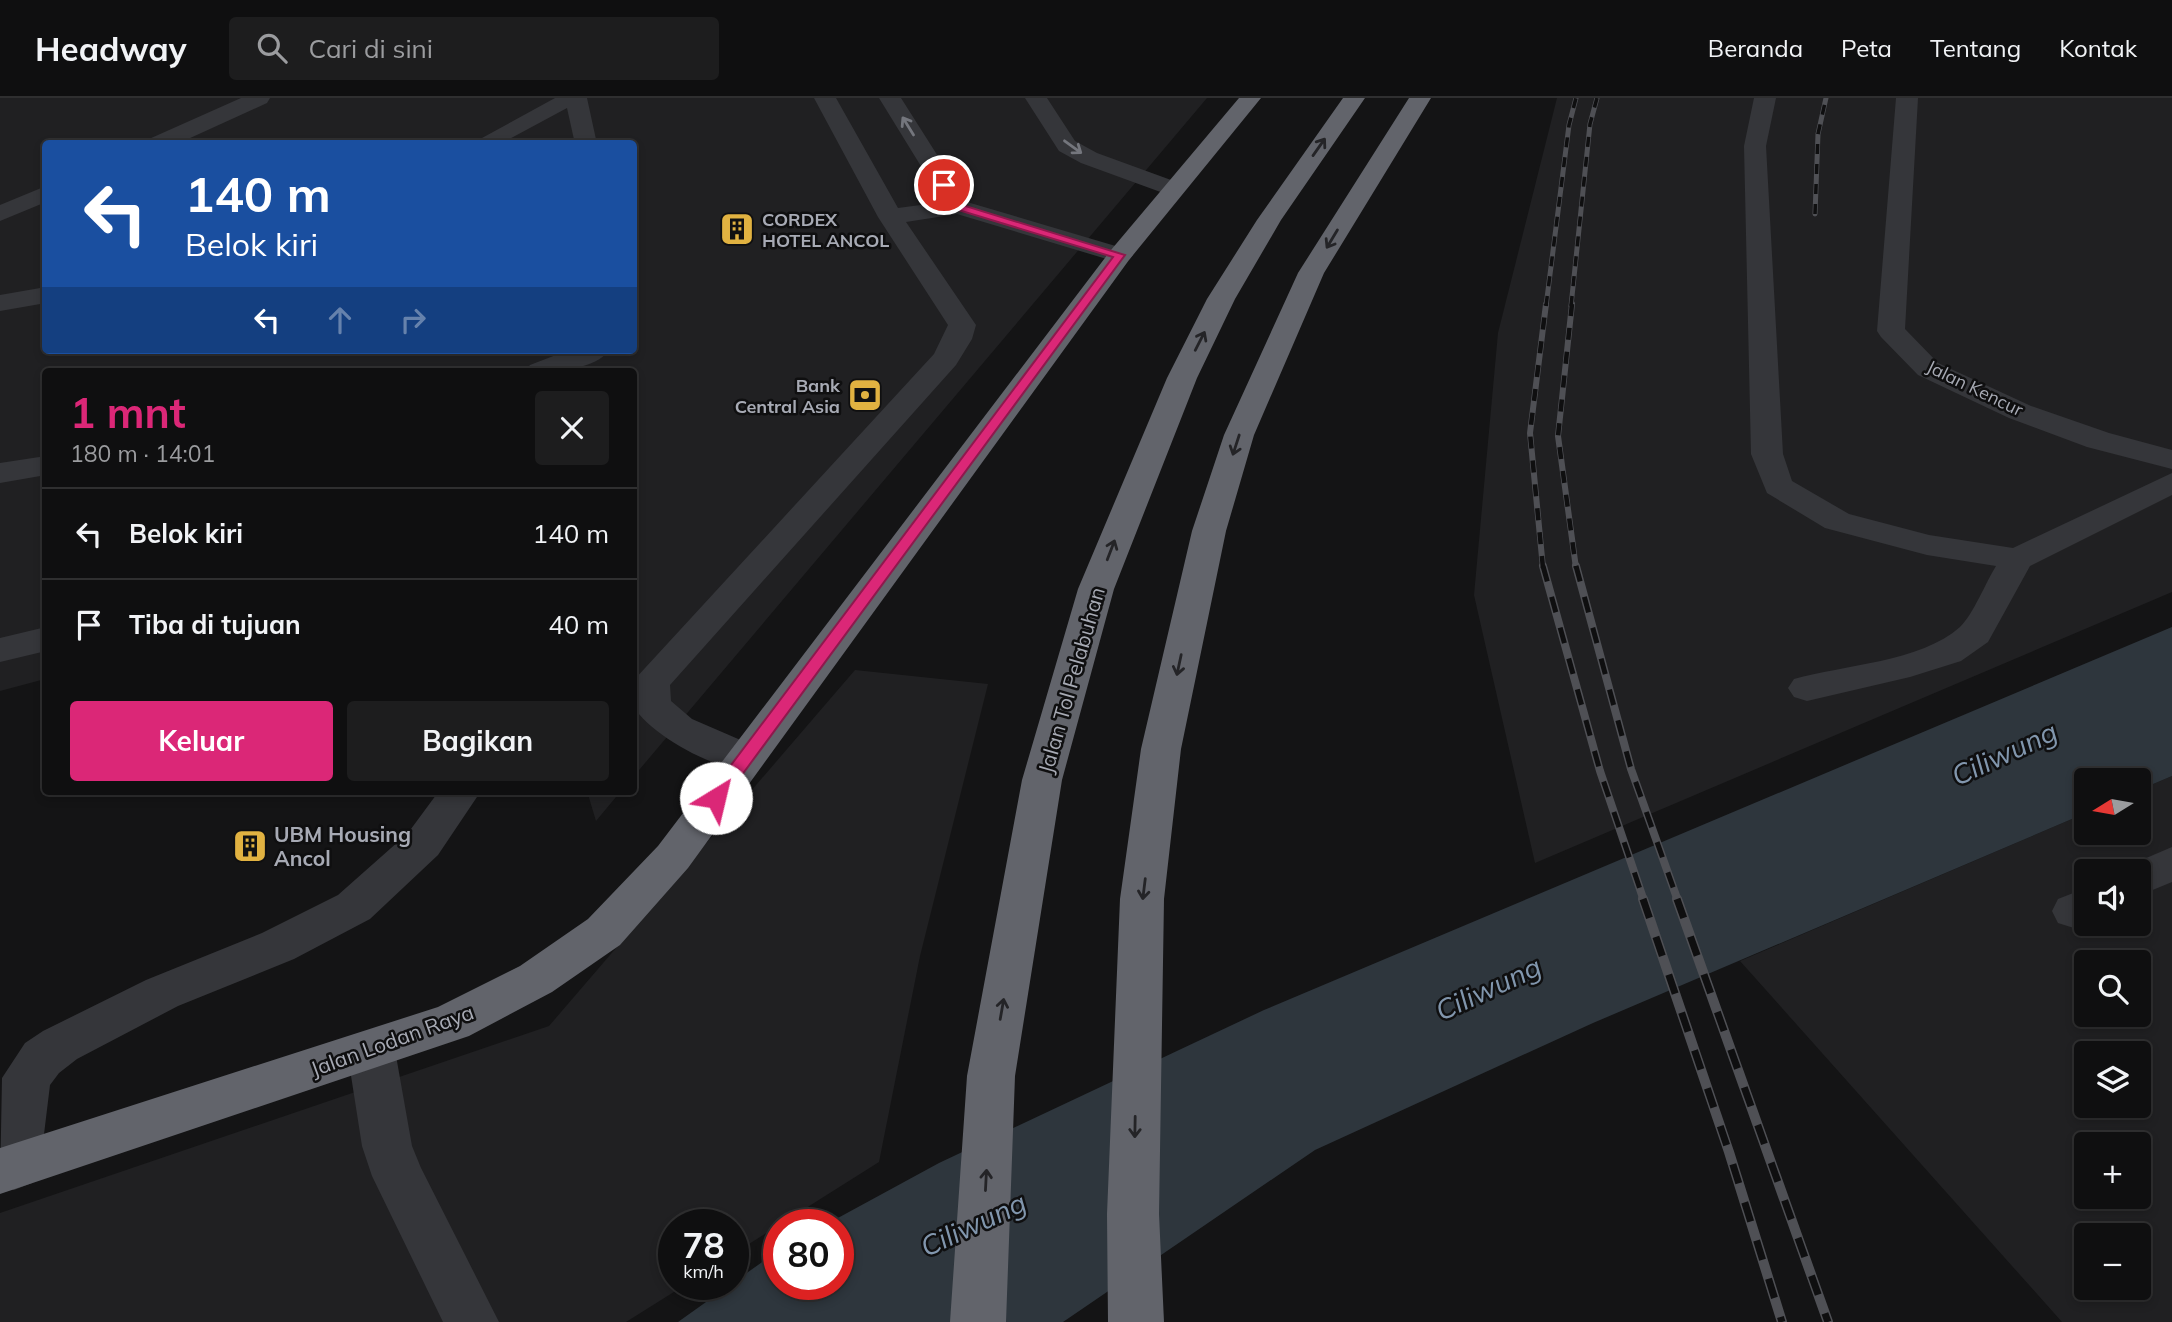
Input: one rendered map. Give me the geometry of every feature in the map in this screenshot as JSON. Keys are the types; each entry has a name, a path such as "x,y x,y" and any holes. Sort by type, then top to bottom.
{"highway":[{"name":"Jalan Lodan Raya","path":"7,1169 452,1022 536,979 604,932 673,857 1119,255 1250,98"},
{"name":"Jalan Tol Pelabuhan","path":"978,1322 991,1076 1042,780 1096,589 1182,378 1221,299 1269,220 1354,98"},
{"path":"1136,1322 1134,1188 1142,899 1161,749 1209,531 1239,435 1311,273 1420,98"}],"lane":[{"path":"166,140 259,98"},
{"path":"490,140 573,98 585,140"},
{"path":"745,758 678,729 652,706 651,682 946,359 958,339 962,325 890,217 825,98"},
{"path":"890,98 958,207"},
{"path":"1036,98 1067,146 1099,162 1174,190"},
{"path":"1765,98 1755,146 1767,454 1778,486 1837,520 1927,545 2017,559"},
{"name":"Jalan Kencur","path":"1908,98 1891,331 1928,369 2020,412 2098,440 2172,460"},
{"path":"0,214 42,195"},
{"path":"890,217 958,207 1119,255"},
{"path":"0,303 42,296"},
{"path":"548,368 585,354"},
{"path":"0,473 42,466"},
{"path":"1807,688 1910,665 1948,652 1975,634 2017,559 2172,482"},
{"path":"0,650 42,640"},
{"path":"7,1169 26,1078 42,1058 60,1045 162,993 278,946 354,907 423,844 458,795"},
{"path":"2151,874 2172,863"},
{"path":"371,1050 387,1146 398,1176 472,1321"}],"shaded area":[{"path":"0,98 1207,98 637,772 637,368 42,368 42,680 0,691"},
{"path":"1557,98 2172,98 2172,592 1535,863 1474,595 1498,333"},
{"path":"855,670 988,684 920,956 879,1162 804,1209 763,1209 763,1235 749,1244 749,1209 658,1209 658,1300 661,1300 626,1322 0,1322 0,1213 549,1026"},
{"path":"2172,776 2172,1322 2062,1322 1740,961 2074,818 2074,845 2151,845 2151,785"},
{"path":"588,795 618,795 596,821"}],"water":[{"name":"Ciliwung","path":"2172,627 2172,776 2151,785 2151,768 2074,768 2074,818 1593,1023 1315,1150 1063,1322 678,1322 709,1300 749,1300 749,1271 763,1261 763,1300 854,1300 854,1209 939,1163 1264,1010"}],"railway":[{"path":"1546,306 1569,125 1576,98"},
{"path":"1571,306 1590,124 1597,98"},
{"path":"1815,214 1818,134 1826,98"},
{"path":"1543,568 1530,433 1546,304"},
{"path":"1572,304 1558,436 1576,568"},
{"path":"1543,566 1600,771 1644,901"},
{"path":"1576,566 1631,769 1678,901"},
{"path":"1643,899 1729,1152 1782,1322"},
{"path":"1677,899 1828,1322"}],"place":[{"name":"CORDEX HOTEL ANCOL","path":"737,229"},
{"name":"Bank Central Asia","path":"865,395"},
{"name":"UBM Housing Ancol","path":"250,846"}],"route":[{"path":"716,798 1119,255 958,207 944,185"}]}
